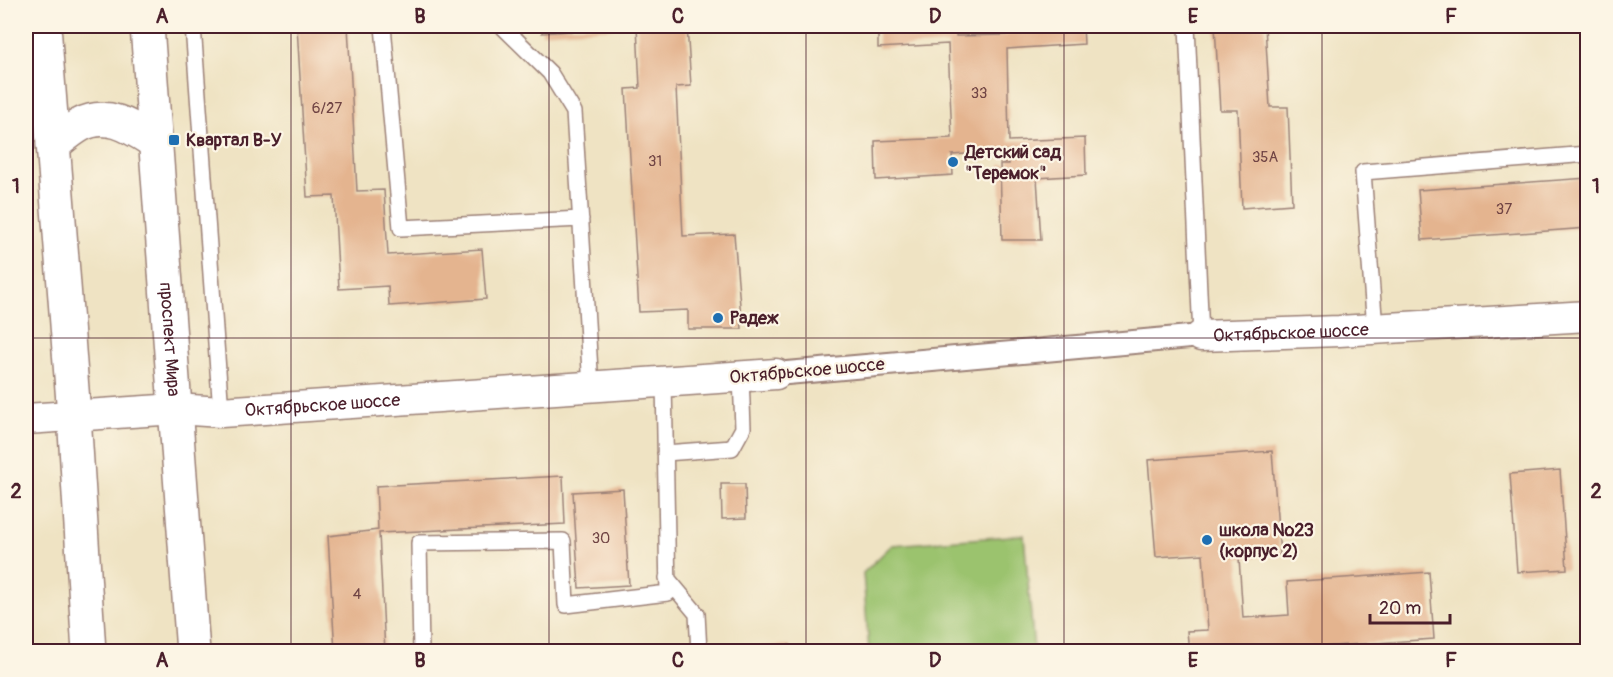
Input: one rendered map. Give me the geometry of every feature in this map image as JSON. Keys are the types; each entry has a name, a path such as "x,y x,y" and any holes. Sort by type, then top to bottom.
{"main road":[{"path":"44,26 74,415 89,651"},
{"name":"проспект Мира","path":"147,26 193,651"},
{"path":"53,145 80,125 92,120 105,119 130,126 155,142"}],"street":[{"name":"Октябрьское шоссе","path":"26,419 176,409 221,412 741,377 1200,336 1375,329 1587,316"}],"lane":[{"path":"193,26 221,412"},
{"path":"383,26 400,228 580,219"},
{"path":"502,26 550,73 574,112 591,387"},
{"path":"1187,26 1200,336"},
{"path":"1375,329 1363,172 1587,154"},
{"path":"665,453 732,448 743,428 741,377"},
{"path":"421,651 419,543 563,541 566,604 668,593 664,382"},
{"path":"667,578 697,614 699,651"}],"green space":[{"path":"1024,535 1034,651 869,651 863,573 892,545"}],"building":[{"path":"297,26 348,26 357,191 384,190 388,255 482,249 486,299 389,306 388,286 339,289 334,196 307,197"},
{"path":"542,26 626,26 626,27 542,33"},
{"path":"637,26 687,26 691,86 676,87 683,236 734,234 742,329 688,329 688,310 639,312 626,89 640,88"},
{"path":"878,26 955,26 956,36 1006,35 1006,26 1083,26 1084,44 1007,49 1009,141 1085,138 1086,175 1037,178 1041,240 1002,240 1000,164 1009,164 1008,151 952,155 953,175 876,180 875,141 952,138 948,44 878,48"},
{"path":"1215,26 1265,26 1270,107 1288,107 1292,204 1242,208 1238,110 1220,110"},
{"path":"1588,178 1588,228 1422,240 1418,190"},
{"path":"1272,451 1280,555 1239,558 1243,618 1289,615 1287,582 1429,572 1434,639 1319,647 1320,652 1189,652 1187,631 1208,630 1203,554 1156,557 1148,460"},
{"path":"1560,470 1567,569 1517,572 1510,474"},
{"path":"563,476 565,524 379,533 385,652 335,652 328,536 378,530 376,486"},
{"path":"721,484 745,484 746,518 722,519"},
{"path":"623,489 629,585 579,588 573,492"},
{"path":"790,645 790,652 739,652 739,648"}],"place":[{"name":"Квартал В-У","path":"174,140"},
{"name":"Детский сад \"Теремок\"","path":"953,162"},
{"name":"Радеж","path":"718,318"},
{"name":"школа №23 (корпус 2)","path":"1207,540"}]}
